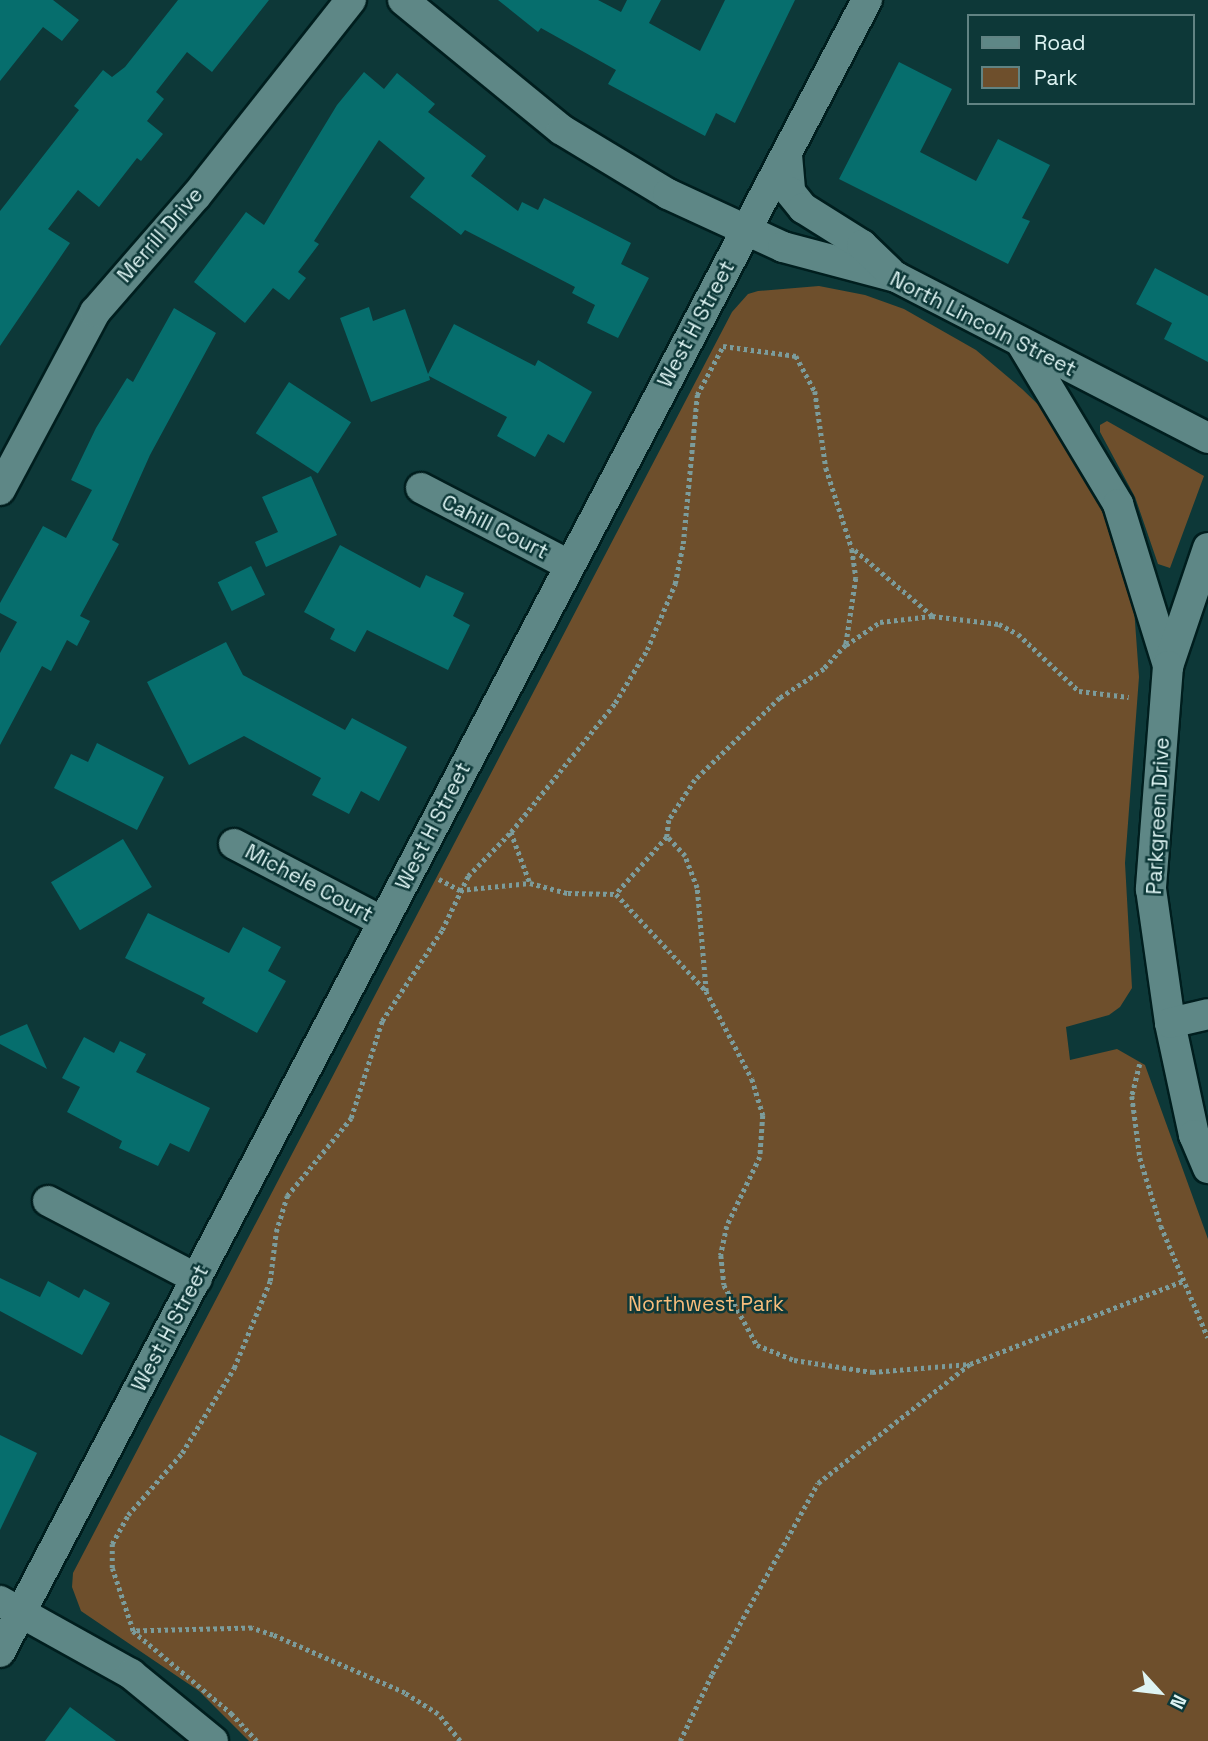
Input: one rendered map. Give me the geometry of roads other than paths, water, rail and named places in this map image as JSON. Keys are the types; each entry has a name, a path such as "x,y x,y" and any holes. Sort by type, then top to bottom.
{"street":[{"name":"Merrill Drive","path":"0,490 95,312 196,196 351,0"},
{"name":"North Lincoln Street","path":"403,0 562,130 668,194 745,233 895,278 1208,438"},
{"name":"West H Street","path":"0,1652 11,1606 197,1279 867,0"},
{"path":"786,155 790,192 803,208 862,245 895,278"},
{"path":"1022,344 1099,466 1122,512 1168,666"},
{"name":"Cahill Court","path":"422,488 569,565"},
{"name":"Parkgreen Drive","path":"1208,548 1168,666 1151,889 1170,1023 1194,1135 1208,1168"},
{"name":"Michele Court","path":"234,845 383,922"},
{"path":"1170,1023 1208,1014"},
{"path":"48,1201 197,1279"},
{"path":"11,1606 131,1674 213,1741"}],"park label":[{"name":"Northwest Park","path":"706,1304"}]}
